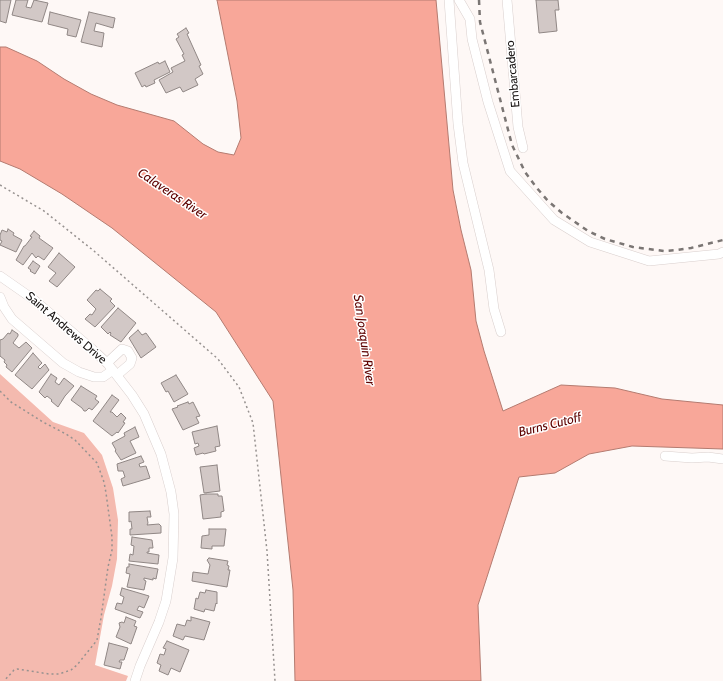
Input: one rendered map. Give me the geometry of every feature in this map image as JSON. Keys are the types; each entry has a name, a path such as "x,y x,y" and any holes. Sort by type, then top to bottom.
{"street":[{"path":"449,0 458,124 463,163 489,270 494,309 502,332"},
{"path":"459,0 470,19 472,39 488,102 510,171 554,220 590,242 649,261 719,254 723,252"},
{"name":"Embarcadero","path":"507,0 518,127 523,148"},
{"name":"Saint Andrews Drive","path":"1,278 34,299 92,349 112,370 132,395 153,434 161,454 167,475 174,514 173,558 166,601 135,681"},
{"path":"0,297 4,307 12,318 63,363 79,372 94,377 103,377 112,370"},
{"path":"664,456 692,458 708,457 723,459"}],"path":[{"path":"0,185 44,211 94,251 218,359 239,387 253,423 267,551 275,681"},
{"path":"0,391 11,402 42,422 66,434 92,456 97,463 104,482 112,537 112,550 97,640 77,666 71,670 59,674 49,674 21,668 14,670 4,681"}],"shaded area":[{"path":"0,374 53,422 84,433 102,455 113,488 118,520 117,559 112,586 104,615 95,665 128,676 126,681 0,681"}],"water":[{"path":"217,0 436,0 453,190 471,270 476,321 503,411 561,385 615,388 662,399 723,405 723,449 632,446 589,454 555,473 519,477 478,605 481,681 295,681 293,590 273,401 216,312 112,228 62,194 20,169 0,161 0,47 6,47 37,61 64,79 91,94 117,105 174,121 203,144 218,152 234,155 241,138 237,101"}],"building":[{"path":"0,0 11,0 6,23 0,21"},
{"path":"16,0 28,0 26,7 31,8 34,0 48,3 42,22 12,15"},
{"path":"536,0 558,0 559,10 555,10 557,31 539,33"},
{"path":"50,12 81,20 76,37 67,35 68,29 48,24"},
{"path":"89,12 115,18 113,28 96,23 94,31 104,33 102,47 81,42"},
{"path":"186,28 189,33 187,34 201,65 199,66 203,74 195,79 198,85 183,92 180,87 166,93 159,80 173,72 171,68 185,61 182,55 184,54 176,39 179,37 177,34"},
{"path":"165,61 170,72 154,80 155,83 142,87 135,73 158,62 159,64"},
{"path":"8,229 14,233 13,235 22,240 16,252 0,245 2,241 0,240 0,235 2,230 7,232"},
{"path":"34,231 40,236 39,238 53,248 44,260 38,256 36,258 32,253 23,265 16,260 24,246 32,237 30,236"},
{"path":"59,253 75,267 57,287 49,281 56,273 48,267"},
{"path":"33,261 40,266 35,274 28,268"},
{"path":"100,289 112,299 110,301 115,306 95,327 85,319 90,314 92,315 96,309 87,300 96,290 98,291"},
{"path":"118,308 136,323 121,342 110,335 110,332 108,334 101,327"},
{"path":"12,330 18,334 13,343 19,348 26,342 32,348 12,372 6,367 7,365 4,362 5,360 0,356 0,340 3,339 8,333 10,334"},
{"path":"138,330 142,335 146,333 156,347 141,358 129,338"},
{"path":"33,353 42,363 38,367 40,369 45,364 49,370 32,389 15,375"},
{"path":"51,374 57,378 55,382 59,385 64,378 74,386 58,407 47,396 45,398 39,392"},
{"path":"176,375 188,394 174,402 168,391 166,392 161,383"},
{"path":"81,386 97,396 95,399 99,402 92,410 89,408 84,411 71,400"},
{"path":"112,395 119,400 110,412 117,417 121,413 126,418 123,422 125,423 118,433 117,432 112,436 93,421"},
{"path":"188,402 189,404 193,402 200,416 196,417 199,423 183,430 172,409"},
{"path":"217,426 220,446 215,447 216,451 196,455 194,448 199,446 198,443 195,444 192,432"},
{"path":"135,427 139,437 130,441 136,453 121,460 112,443 125,436 124,433"},
{"path":"141,456 144,462 139,464 140,467 146,466 150,478 123,486 121,479 125,477 123,471 118,471 117,464"},
{"path":"217,465 220,491 204,493 200,467"},
{"path":"218,494 218,496 222,496 224,511 221,512 221,517 203,519 200,495"},
{"path":"150,511 151,517 147,517 147,525 159,524 161,526 161,533 130,535 130,529 132,529 131,521 129,522 129,512"},
{"path":"209,529 226,529 224,546 212,546 212,549 201,548 202,536 209,535"},
{"path":"132,537 152,540 153,548 149,548 149,552 147,553 159,555 158,564 129,561 130,554 133,555 134,546 131,545"},
{"path":"209,558 228,561 228,570 230,570 227,587 192,581 193,572 208,574 210,565 207,560"},
{"path":"129,564 158,569 156,579 153,578 153,580 144,578 146,581 144,590 127,587 130,574 126,573"},
{"path":"122,588 149,596 144,608 139,606 137,610 143,612 140,618 115,609 117,603 122,604 124,597 120,595"},
{"path":"206,590 217,592 217,604 216,603 214,611 205,609 204,612 194,609 196,598 198,599 200,592 205,593"},
{"path":"126,617 136,621 134,626 137,627 131,644 116,637 120,627 119,623 124,623"},
{"path":"191,617 210,622 204,640 185,636 183,640 173,636 177,624 185,626 187,620 191,621"},
{"path":"167,641 189,650 180,672 171,668 168,675 159,671 161,665 157,663 160,654 164,655 166,649 163,648"},
{"path":"109,643 128,648 124,660 120,660 119,662 122,662 120,669 104,665"}],"railway":[{"path":"479,0 480,22 512,145 525,172 548,201 588,231 605,239 633,247 664,251 677,250 723,240"}],"water label":[{"name":"Calaveras River","path":"172,194"},
{"name":"San Joaquin River","path":"364,340"},
{"name":"Burns Cutoff","path":"550,425"}]}
